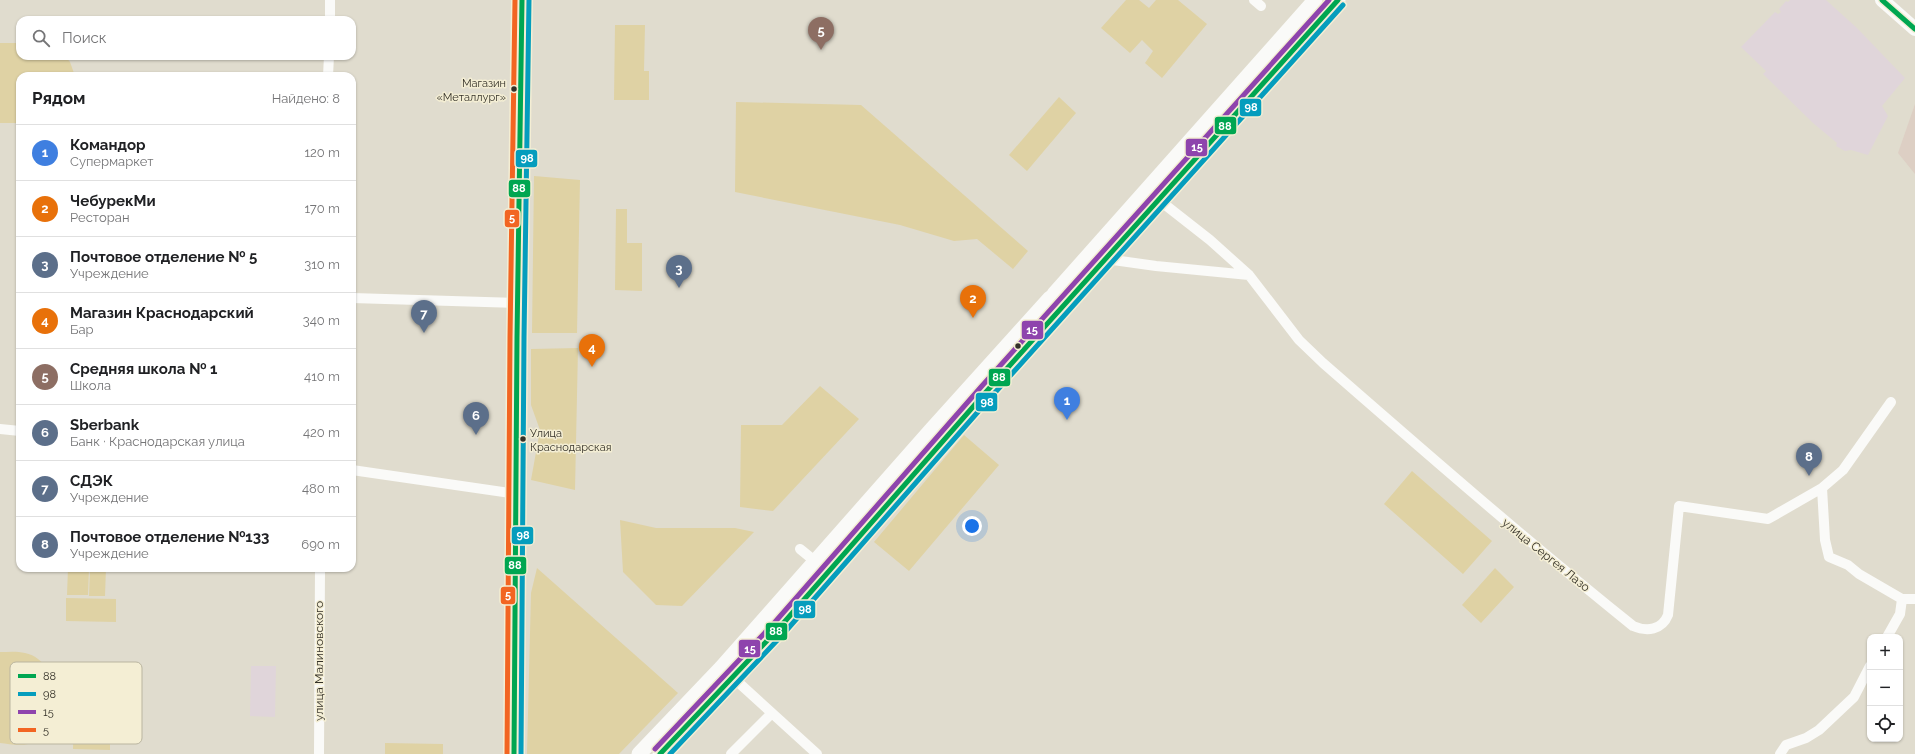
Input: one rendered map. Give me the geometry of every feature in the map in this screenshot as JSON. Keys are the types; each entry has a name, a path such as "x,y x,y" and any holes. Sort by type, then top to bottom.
{"main road":[{"path":"514,754 522,0"},
{"path":"639,754 721,668 931,430 1146,192 1315,0"},
{"path":"660,754 734,679 1063,306 1338,0"},
{"path":"1882,0 1915,29"},
{"path":"1146,192 1159,200"}],"street":[{"path":"330,0 330,16"},
{"path":"328,72 329,60"},
{"name":"улица Сергея Лазо","path":"1159,200 1210,240 1249,275 1299,340 1323,363 1500,518 1572,578 1633,626 1638,628 1655,629 1663,624 1668,615 1679,506 1768,519 1822,488 1843,470 1891,402"},
{"path":"1106,258 1156,266 1249,275"},
{"path":"356,298 518,303"},
{"path":"0,429 16,431"},
{"path":"356,471 517,494"},
{"path":"1822,488 1825,540 1829,557 1848,565 1859,574 1902,599 1915,599"},
{"path":"800,549 816,562"},
{"name":"улица Малиновского","path":"319,754 320,572"},
{"path":"1889,634 1900,614 1902,599"},
{"path":"721,668 745,687 771,714 817,754"},
{"path":"1780,754 1786,745 1806,738 1820,730 1854,697 1868,670"},
{"path":"732,754 771,714"}],"shaded area":[{"path":"1126,0 1139,0 1149,8 1156,0 1178,0 1207,24 1162,78 1145,63 1153,51 1142,40 1130,53 1101,28"},
{"path":"1790,0 1826,0 1857,28 1905,78 1882,106 1888,116 1868,155 1851,150 1845,151 1836,146 1837,143 1813,123 1763,74 1766,71 1741,47 1775,12 1778,14 1781,12 1779,9 1786,1 1788,2"},
{"path":"615,25 645,25 644,71 649,71 649,100 614,100"},
{"path":"0,43 16,43 16,60 68,60 74,72 16,72 16,123 0,123"},
{"path":"1059,97 1076,113 1027,171 1009,155"},
{"path":"736,102 861,105 1028,251 1013,269 977,239 954,241 900,225 735,192"},
{"path":"1915,104 1915,174 1898,153"},
{"path":"534,176 580,180 577,333 532,333"},
{"path":"616,209 627,209 627,243 642,243 642,291 615,290"},
{"path":"578,348 575,490 531,480 540,430 531,405 531,349"},
{"path":"820,386 859,419 773,511 740,507 741,425 782,425"},
{"path":"964,435 999,465 909,571 874,542"},
{"path":"1412,471 1492,541 1463,574 1384,504"},
{"path":"620,520 656,528 735,528 754,532 682,606 656,605 623,572"},
{"path":"537,568 678,693 619,754 527,754 531,593"},
{"path":"1495,568 1514,587 1481,623 1462,605"},
{"path":"68,572 89,572 88,595 67,595"},
{"path":"90,572 106,572 105,596 89,596"},
{"path":"66,598 116,599 116,622 66,621"},
{"path":"0,652 22,652 38,659 41,662 10,662 10,744 28,744 18,745 0,743"},
{"path":"251,666 276,666 275,717 250,716"},
{"path":"385,743 443,744 443,754 385,754"},
{"path":"73,744 110,744 110,750 73,749"}],"transit line":[{"name":"5","path":"507,754 510,338 515,0"},
{"name":"88","path":"514,754 517,338 522,0"},
{"name":"98","path":"521,754 524,338 529,0"},
{"name":"15","path":"655,749 775,622 981,387 1329,0"},
{"name":"88","path":"660,754 780,627 986,392 1338,0"},
{"name":"88","path":"1882,0 1915,29"},
{"name":"98","path":"670,754 785,632 991,397 1343,5"}],"place":[{"name":"Средняя школа № 1","path":"821,50"},
{"name":"Магазин «Металлург»","path":"514,89"},
{"name":"Почтовое отделение № 5","path":"679,288"},
{"name":"ЧебурекМи","path":"973,318"},
{"name":"СДЭК","path":"424,333"},
{"name":"Магазин Краснодарский","path":"592,367"},
{"name":"Командор","path":"1067,420"},
{"name":"Sberbank","path":"476,435"},
{"name":"Улица Краснодарская","path":"523,439"},
{"name":"Почтовое отделение №133","path":"1809,476"}]}
